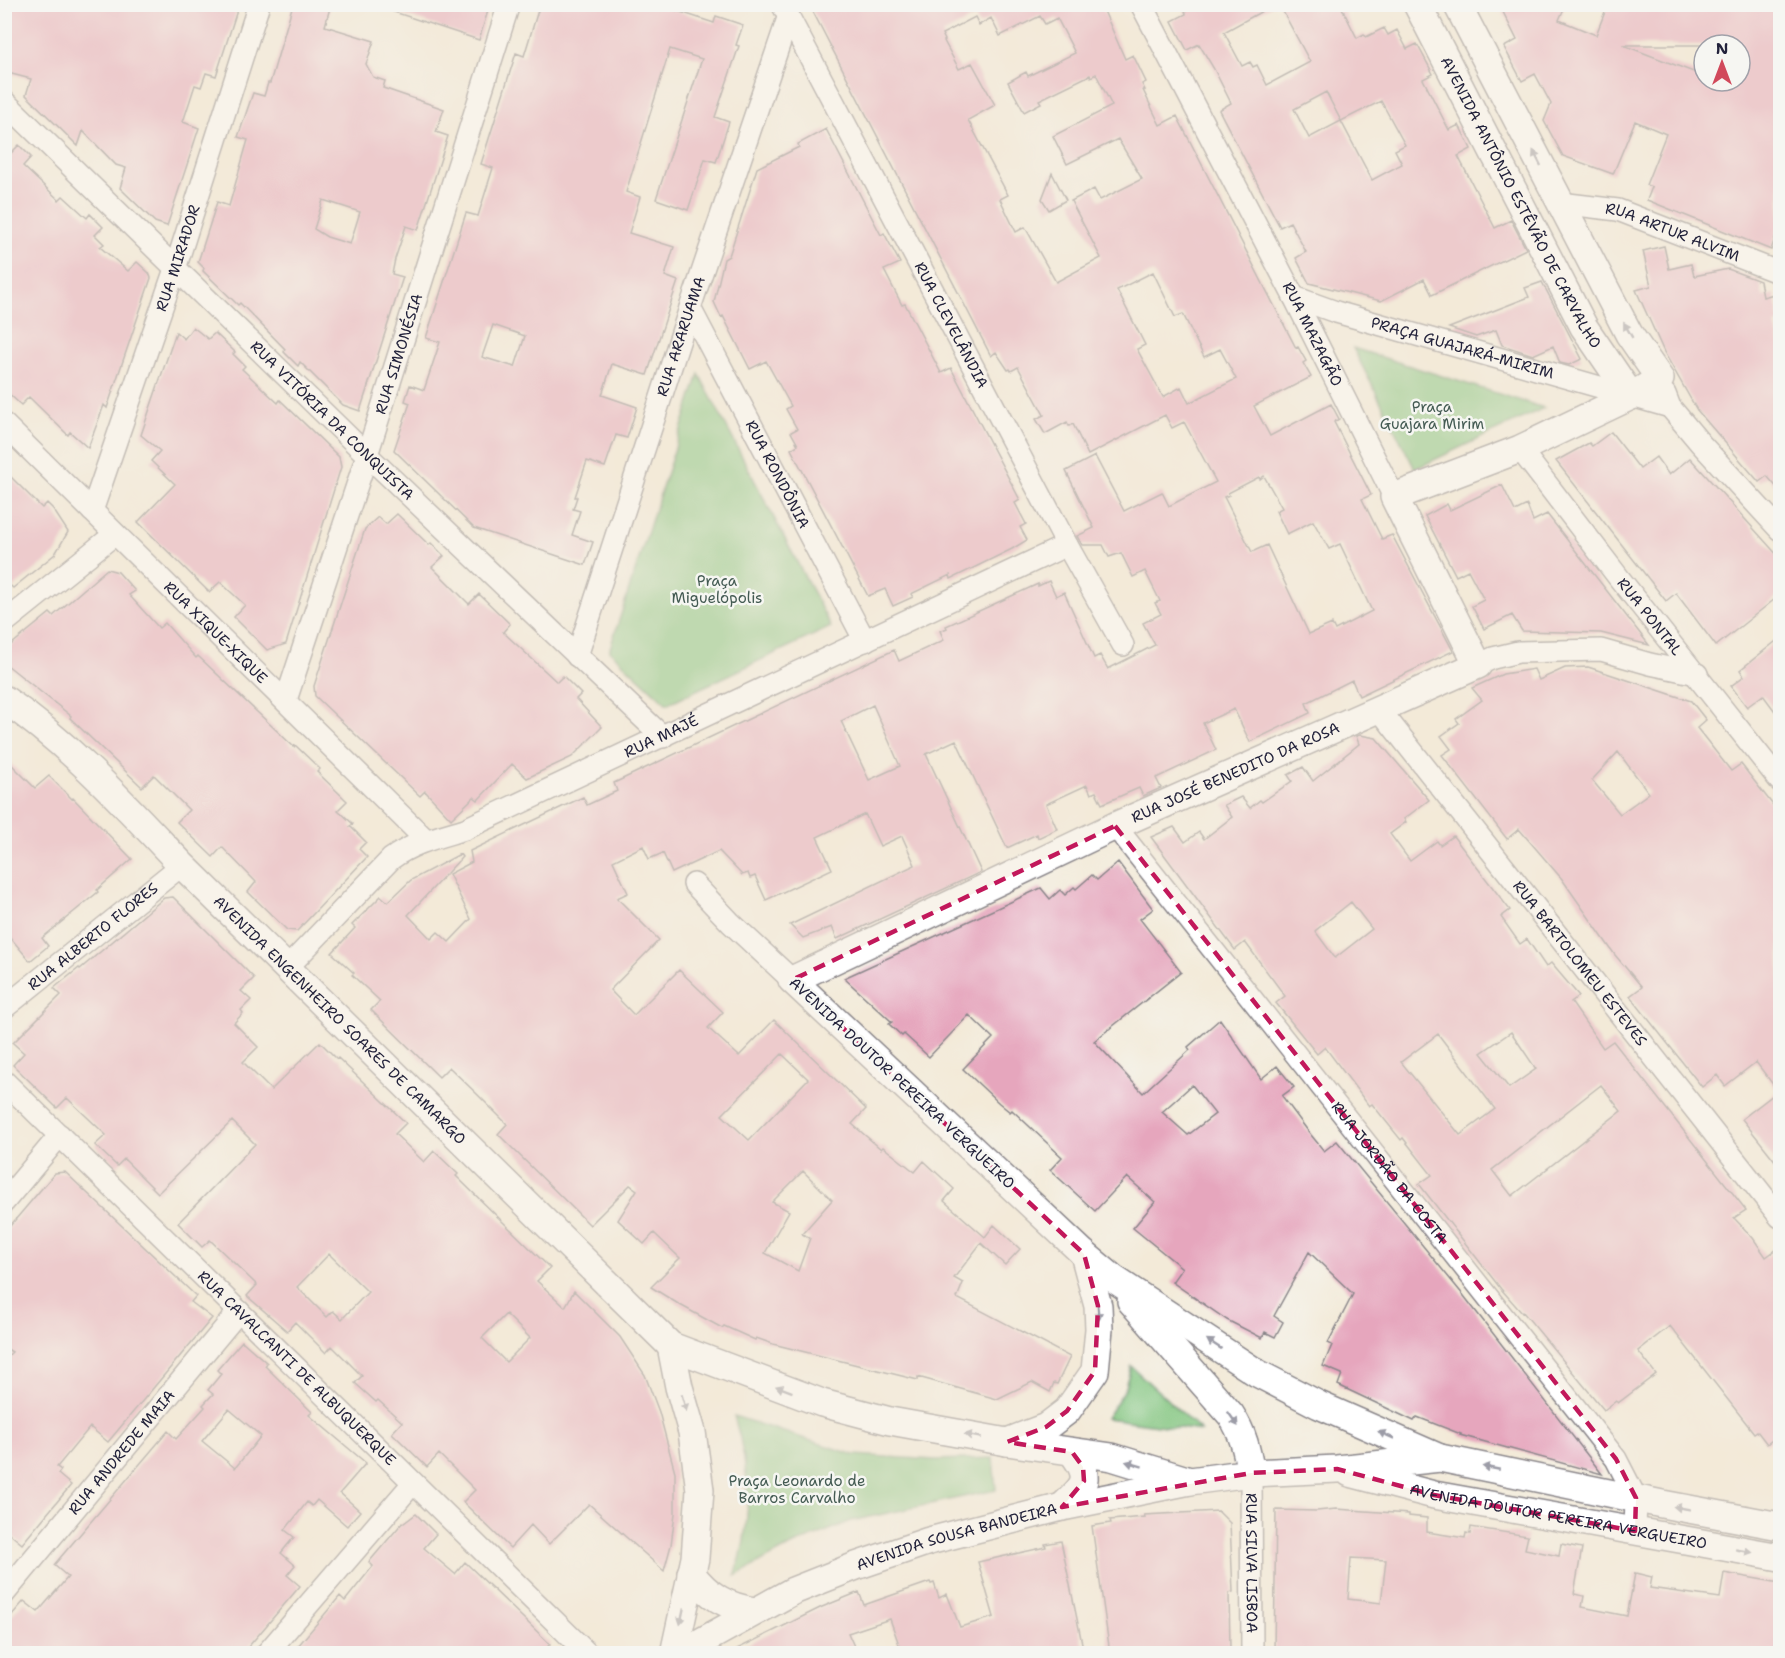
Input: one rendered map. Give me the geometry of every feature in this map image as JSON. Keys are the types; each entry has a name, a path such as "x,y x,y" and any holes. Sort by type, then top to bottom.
{"street":[{"name":"RUA MIRADOR","path":"92,512 175,269 259,4"},
{"name":"RUA SIMONÉSIA","path":"286,700 367,455 509,4"},
{"name":"RUA MAZAGÃO","path":"1142,4 1294,297 1478,665"},
{"name":"AVENIDA ANTÔNIO ESTÊVÃO DE CARVALHO","path":"1417,4 1584,327 1631,396"},
{"path":"1457,4 1629,334 1660,379 1670,407 1780,530"},
{"name":"RUA ARARUAMA","path":"577,656 785,11"},
{"name":"RUA CLEVELÂNDIA","path":"785,11 1067,545 1123,645"},
{"name":"RUA VITÓRIA DA CONQUISTA","path":"4,101 367,455 663,737"},
{"name":"RUA ARTUR ALVIM","path":"1560,203 1618,210 1780,273"},
{"name":"PRAÇA GUAJARÁ-MIRIM","path":"1294,297 1336,312 1670,407"},
{"name":"RUA RONDÔNIA","path":"690,308 865,641"},
{"path":"1394,497 1520,449 1631,396 1660,379"},
{"name":"RUA XIQUE-XIQUE","path":"4,424 426,840"},
{"name":"RUA PONTAL","path":"1520,449 1780,781"},
{"path":"4,623 115,534"},
{"name":"RUA MAJÉ","path":"287,968 391,859 403,850 426,840 465,829 1067,545"},
{"name":"RUA JOSÉ BENEDITO DA ROSA","path":"792,980 1115,826 1493,658 1518,652 1600,650 1697,674"},
{"name":"AVENIDA ENGENHEIRO SOARES DE CAMARGO","path":"4,699 38,723 105,783 182,866 671,1346"},
{"name":"RUA BARTOLOMEU ESTEVES","path":"1379,709 1780,1217"},
{"name":"RUA JORDÃO DA COSTA","path":"1115,826 1616,1459 1636,1498 1635,1531"},
{"name":"RUA ALBERTO FLORES","path":"4,1008 182,866"},
{"name":"AVENIDA DOUTOR PEREIRA VERGUEIRO","path":"694,884 731,923 1084,1254 1114,1279 1257,1372 1319,1405 1440,1458 1780,1526"},
{"name":"RUA CAVALCANTI DE ALBUQUERQUE","path":"4,1081 588,1653"},
{"path":"4,1202 60,1135"},
{"path":"1007,1442 1046,1427 1066,1411 1095,1371 1100,1329 1098,1306 1084,1254"},
{"name":"AVENIDA DOUTOR PEREIRA VERGUEIRO","path":"1114,1279 1131,1302 1232,1415 1241,1429 1251,1473 1337,1469 1440,1458"},
{"name":"RUA ANDREDE MAIA","path":"4,1594 239,1311"},
{"path":"671,1346 822,1403 891,1421 1007,1442 1112,1457 1190,1481"},
{"path":"671,1346 692,1432 700,1490 695,1558 674,1653"},
{"path":"1062,1507 1079,1490 1084,1481 1083,1467 1072,1452"},
{"name":"AVENIDA DOUTOR PEREIRA VERGUEIRO","path":"1337,1469 1434,1495 1780,1557"},
{"name":"AVENIDA SOUSA BANDEIRA","path":"679,1653 793,1591 908,1548 1062,1507 1190,1481 1251,1473"},
{"name":"RUA SILVA LISBOA","path":"1251,1473 1252,1653"},
{"path":"266,1653 413,1483"},
{"path":"691,1574 717,1600 729,1606 755,1611"}],"highlighted area":[{"path":"1115,826 1616,1459 1636,1498 1635,1531 1434,1495 1337,1469 1251,1473 1062,1507 1084,1481 1083,1467 1072,1452 1007,1442 1046,1427 1067,1411 1095,1371 1098,1306 1084,1254 792,980"}],"green space":[{"name":"Praça Guajara Mirim","path":"1353,348 1544,408 1415,469"},
{"name":"Praça Miguelópolis","path":"699,374 831,627 667,704 610,651 610,648"},
{"path":"1131,1366 1201,1431 1106,1418 1124,1391"},
{"name":"Praça Leonardo de Barros Carvalho","path":"734,1416 855,1455 936,1460 993,1458 996,1490 851,1521 789,1547 735,1576 745,1536 747,1496 743,1455"}],"building":[{"path":"4,4 239,4 216,76 206,73 201,87 195,85 183,122 199,128 167,226 155,222 120,188 126,168 116,165 83,131 78,146 26,95 31,79 4,72"},
{"path":"293,4 331,4 325,26 374,41 366,64 373,77 385,81 383,88 444,109 436,132 448,136 418,230 406,226 395,259 392,274 403,277 360,411 343,405 300,362 298,366 284,352 285,349 240,303 238,305 203,271 204,268 198,262 217,202 229,206 248,140 238,137 253,93 264,96 268,83 270,83","holes":["323,200 360,212 350,244 327,237 314,229"]},
{"path":"382,4 490,4 479,40 382,8"},
{"path":"540,4 656,4 714,23 716,16 743,25 736,45 739,46 715,117 729,122 716,162 705,159 688,210 656,199 702,59 670,49 626,192 640,197 629,233 674,247 665,276 678,281 647,375 612,364 602,395 637,407 627,438 616,435 605,467 587,461 575,497 577,497 573,509 580,511 572,535 593,542 585,565 474,528 394,450 410,403 405,401 410,385 424,390 440,342 426,338 466,213 478,216 493,168 481,164 516,53 524,56","holes":["493,325 525,336 515,367 482,357"]},
{"path":"809,4 1101,4 1125,59 1133,55 1146,82 1142,84 1145,90 1143,90 1160,125 1177,116 1296,348 1298,347 1306,361 1303,363 1311,377 1254,406 1270,436 1331,404 1339,419 1334,422 1371,495 1362,499 1382,539 1392,535 1453,651 1359,696 1352,680 1306,703 1310,713 1250,742 1234,709 1203,723 1216,750 1156,778 1161,788 1143,796 1139,788 1102,804 1096,792 1091,794 1087,785 1046,804 1057,829 1038,838 1037,834 1007,848 956,740 926,754 981,872 837,939 832,927 803,938 790,925 915,865 902,836 880,846 865,814 817,837 832,869 766,900 755,876 750,878 748,873 742,875 719,851 672,873 663,853 649,859 643,846 613,861 628,893 617,898 659,940 610,990 634,1015 679,970 723,1012 708,1028 739,1056 774,1020 866,1109 852,1124 881,1149 883,1147 915,1172 924,1161 954,1189 944,1201 985,1237 994,1225 1020,1249 1005,1265 981,1243 954,1278 963,1283 957,1298 1070,1357 1057,1384 1054,1383 1050,1392 1032,1382 997,1399 918,1377 918,1380 756,1338 755,1340 724,1326 722,1328 651,1287 680,1258 654,1233 644,1244 618,1220 637,1190 630,1185 590,1225 498,1134 507,1124 476,1093 449,1067 439,1077 371,1010 380,1001 332,953 355,928 352,925 381,896 388,902 411,880 460,854 462,857 408,915 431,939 438,932 449,942 471,919 449,874 472,862 470,851 583,797 587,805 617,791 614,783 894,650 899,661 944,640 940,631 947,628 946,626 1038,584 1038,586 1049,581 1056,596 1064,592 1094,658 1100,655 1108,669 1155,645 1143,623 1161,614 1155,603 1160,601 1145,571 1133,577 1121,553 1109,557 1103,545 1082,545 1077,536 1094,528 1066,471 1095,456 1124,511 1162,492 1169,506 1216,482 1184,422 1172,428 1165,415 1088,455 1073,424 1069,426 1067,422 1045,434 1036,419 1044,415 1018,367 1011,371 1008,370 996,352 991,356","holes":["1040,16 1045,24 1057,18 1075,53 1028,76 1026,72 1008,82 1024,112 1041,103 1039,100 1096,74 1112,106 1053,136 1067,164 1118,139 1142,179 1100,200 1094,189 1071,201 1101,258 1056,282 1025,227 1016,232 1000,199 1008,195 968,120 995,105 972,63 959,69 942,34 975,17 979,25 991,18 1000,36","1153,272 1175,317 1183,314 1204,357 1220,349 1236,379 1189,403 1181,387 1163,397 1137,349 1145,345 1117,290","1264,476 1282,508 1276,511 1287,534 1313,521 1329,549 1340,544 1372,611 1335,630 1332,624 1309,634 1267,545 1252,552 1224,497 1259,477 1260,479","873,705 900,766 869,780 841,721","782,1054 808,1079 749,1140 722,1115","803,1171 832,1200 802,1234 810,1238 798,1271 765,1253 789,1211 772,1202"]},
{"path":"1182,4 1275,4 1224,32 1242,66 1250,62 1253,67 1257,65 1267,85 1310,62 1279,4 1340,4 1357,38 1364,34 1366,37 1384,28 1388,35 1397,30 1407,49 1417,44 1433,74 1423,79 1449,130 1459,125 1471,149 1458,156 1495,228 1511,220 1526,249 1432,295 1424,279 1381,301 1309,283 1296,258 1306,252 1290,222 1280,227 1219,110 1231,103 1214,69 1199,44 1187,50 1172,21 1186,14","holes":["1326,92 1341,121 1309,138 1294,109","1381,101 1405,145 1395,150 1402,164 1372,180 1341,121"]},
{"path":"1499,4 1566,4 1559,20 1596,35 1608,4 1780,4 1780,224 1771,250 1647,200 1652,187 1646,185 1666,134 1635,121 1613,174 1563,156 1544,121 1551,104 1535,74 1522,81 1504,47 1517,40"},
{"path":"826,129 881,235 884,233 900,263 884,270 902,305 905,304 941,373 951,368 1020,500 1015,503 1026,524 1020,527 1027,540 951,579 950,575 911,594 913,597 893,606 885,589 868,596 791,449 798,445 791,432 797,429 786,409 791,406 766,361 750,369 714,302 724,259 729,256 757,168 799,147 798,144"},
{"path":"19,145 31,157 23,166 59,200 63,196 87,218 90,214 103,227 95,235 104,244 100,247 128,271 137,262 151,278 107,408 104,405 88,448 70,432 68,435 29,397 21,405 4,389 4,149 10,154"},
{"path":"1052,173 1066,200 1049,210 1042,199"},
{"path":"1664,246 1669,269 1691,264 1694,276 1728,269 1760,281 1763,297 1774,294 1780,323 1775,324 1780,345 1780,491 1767,476 1759,482 1697,410 1664,352 1636,290 1651,286 1643,251"},
{"path":"1542,282 1582,359 1569,365 1560,363 1553,346 1533,355 1502,345 1496,330 1476,337 1449,328 1529,297 1525,288"},
{"path":"193,327 208,339 215,333 235,352 233,354 245,366 242,369 278,403 280,400 339,457 341,467 286,644 267,650 234,617 245,605 220,582 209,592 138,522 175,484 151,461 160,451 141,435 176,332 184,339"},
{"path":"1611,432 1640,469 1656,457 1669,475 1690,458 1780,558 1780,595 1716,646 1676,593 1666,601 1556,461 1589,443 1592,446"},
{"path":"4,470 42,508 47,503 68,532 55,554 13,588 4,580"},
{"path":"1502,485 1515,511 1527,505 1533,521 1547,514 1649,645 1601,633 1522,631 1512,615 1484,629 1472,606 1484,600 1468,570 1456,576 1425,516 1447,504 1450,510"},
{"path":"397,514 444,556 432,567 469,604 479,594 510,624 503,632 557,682 563,676 581,694 576,699 602,727 572,757 527,778 512,764 478,800 474,797 451,819 425,791 420,796 315,696 314,686 365,529 378,517 386,524"},
{"path":"107,569 118,572 135,591 129,595 159,628 165,623 196,658 198,656 320,769 317,772 347,801 338,810 353,824 350,826 366,842 359,849 367,857 297,931 287,930 248,892 256,882 222,847 213,857 177,822 189,810 154,775 142,787 70,718 71,716 7,665 7,648 50,613 53,616"},
{"path":"1780,638 1780,718 1763,695 1747,707 1731,686 1744,676 1740,670"},
{"path":"1588,667 1691,701 1706,720 1697,728 1731,771 1741,764 1780,814 1780,1167 1742,1119 1778,1091 1756,1062 1725,1086 1717,1075 1702,1087 1630,996 1642,987 1615,955 1562,879 1519,829 1507,839 1442,755 1451,749 1441,736 1459,723 1456,719 1482,700 1472,688 1503,674 1534,669 1539,680 1565,668","holes":["1618,752 1649,793 1620,814 1592,780"]},
{"path":"1356,736 1376,738 1429,800 1404,819 1406,822 1390,834 1410,861 1437,841 1440,845 1453,836 1510,910 1501,917 1520,944 1527,939 1546,967 1551,963 1579,996 1571,1002 1603,1048 1613,1041 1746,1210 1734,1218 1753,1238 1766,1257 1780,1247 1780,1434 1767,1444 1757,1431 1754,1433 1670,1326 1638,1351 1656,1374 1618,1403 1616,1401 1604,1410 1523,1312 1501,1289 1419,1184 1432,1175 1403,1138 1401,1140 1372,1104 1369,1106 1325,1047 1317,1054 1276,1003 1285,996 1245,942 1235,950 1151,837 1174,827 1185,842 1199,832 1204,839 1232,817 1224,805 1241,797 1250,808 1292,781 1288,775 1303,767 1313,781 1359,744","holes":["1351,902 1372,929 1335,958 1315,931","1511,1032 1536,1069 1509,1088 1481,1053","1438,1034 1495,1109 1460,1135 1401,1062","1601,1085 1621,1111 1512,1196 1492,1170"]},
{"path":"4,757 35,788 49,776 132,859 97,890 98,892 42,938 48,946 30,961 4,930"},
{"path":"1118,862 1153,909 1140,919 1181,972 1094,1041 1143,1093 1190,1050 1188,1047 1220,1019 1261,1079 1277,1066 1294,1087 1282,1096 1311,1135 1324,1151 1337,1141 1464,1296 1602,1474 1460,1435 1417,1417 1414,1421 1338,1385 1342,1374 1323,1366 1332,1345 1328,1343 1353,1294 1309,1252 1274,1316 1283,1322 1275,1337 1265,1332 1262,1338 1227,1320 1172,1282 1182,1268 1133,1228 1155,1202 1127,1177 1095,1211 1050,1170 1062,1157 1012,1110 1010,1112 999,1103 963,1069 993,1038 969,1015 929,1057 904,1034 902,1036 889,1024 892,1022 844,978 1041,888 1050,899 1060,890 1065,895 1074,887 1076,889 1092,875 1097,880","holes":["1192,1085 1215,1114 1188,1135 1162,1112"]},
{"path":"173,897 254,978 241,991 251,1000 241,1010 243,1013 234,1023 258,1047 243,1062 271,1090 320,1042 406,1123 395,1134 424,1162 434,1151 458,1174 456,1176 550,1268 537,1281 565,1307 574,1291 620,1337 645,1375 659,1412 675,1472 675,1513 671,1545 664,1571 589,1504 549,1544 531,1525 510,1548 463,1502 475,1490 439,1454 427,1467 392,1433 402,1422 355,1383 362,1376 332,1346 326,1353 295,1322 287,1331 247,1296 257,1285 210,1240 202,1247 178,1223 255,1144 232,1121 158,1193 124,1159 117,1166 95,1145 106,1135 67,1098 57,1108 13,1065 24,1053 13,1043 61,995 54,988 164,898","holes":["329,1254 368,1292 342,1319 333,1311 327,1317 297,1287","506,1314 530,1338 506,1362 482,1338"]},
{"path":"65,1172 196,1296 191,1302 212,1318 108,1442 90,1427 57,1467 61,1470 58,1474 71,1485 22,1544 4,1529 4,1360 12,1352 4,1347 4,1233 55,1173"},
{"path":"242,1341 267,1363 265,1366 312,1412 309,1415 366,1463 340,1493 360,1511 347,1526 317,1500 312,1506 307,1502 285,1530 294,1537 281,1553 295,1565 287,1575 300,1586 243,1653 4,1653 4,1624 24,1601 38,1612 68,1577 54,1565 168,1431 176,1439 205,1407 203,1405 213,1394 208,1390 221,1374 217,1370","holes":["229,1409 261,1436 235,1468 202,1441"]},
{"path":"1336,1509 1409,1514 1409,1516 1427,1518 1427,1532 1465,1538 1466,1533 1470,1534 1471,1527 1528,1536 1525,1549 1559,1556 1561,1544 1582,1548 1574,1594 1584,1596 1582,1607 1627,1616 1635,1573 1652,1577 1650,1588 1720,1598 1724,1573 1780,1583 1780,1653 1451,1653 1434,1651 1434,1653 1274,1653 1276,1510","holes":["1351,1558 1386,1560 1381,1603 1348,1599"]},
{"path":"1218,1511 1230,1523 1233,1592 1229,1593 1230,1649 1213,1649 1213,1653 1110,1653 1092,1526 1111,1523 1110,1520 1145,1517 1144,1515"},
{"path":"416,1514 436,1534 424,1548 455,1574 465,1562 550,1644 542,1653 292,1653 340,1596 345,1601 373,1566 369,1562 403,1522"},
{"path":"1061,1541 1084,1653 902,1653 890,1619 848,1633 857,1653 729,1653 822,1607 859,1592 864,1605 930,1582 934,1583 939,1598 947,1594 960,1627 994,1617 978,1562 1046,1547 1045,1544"}]}
